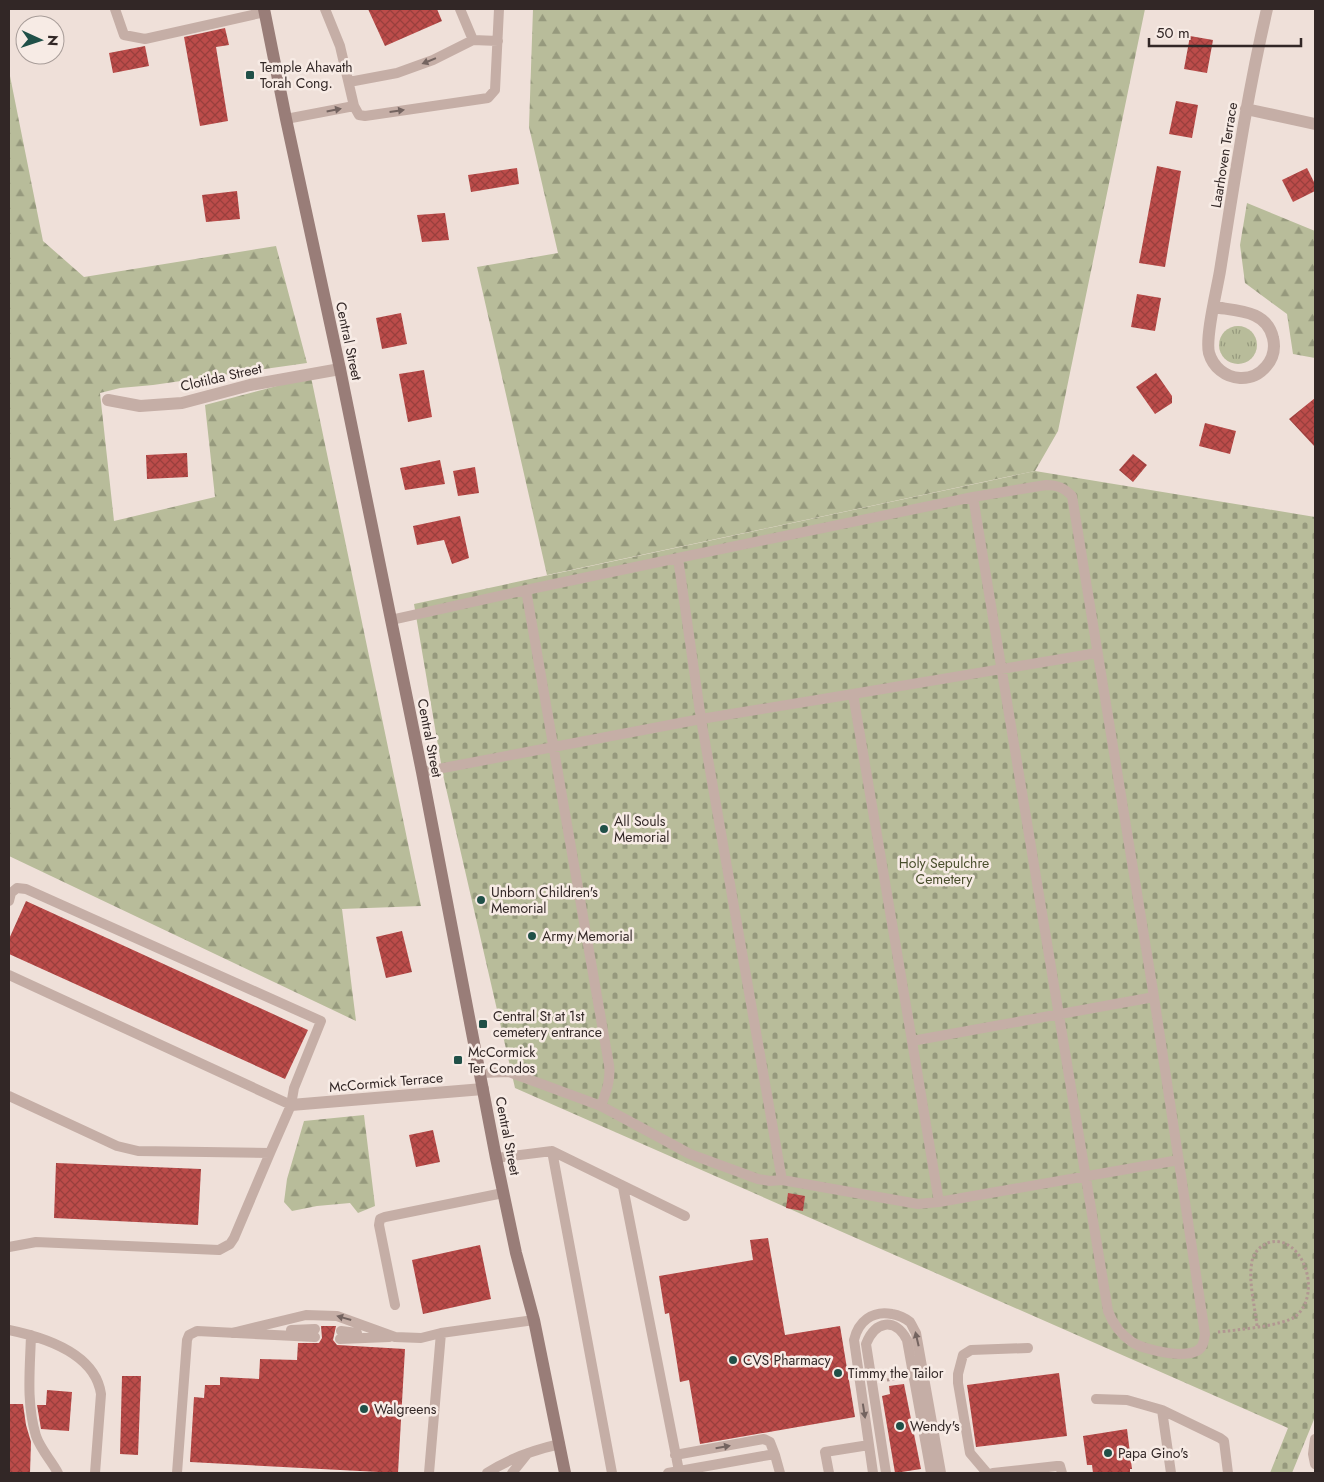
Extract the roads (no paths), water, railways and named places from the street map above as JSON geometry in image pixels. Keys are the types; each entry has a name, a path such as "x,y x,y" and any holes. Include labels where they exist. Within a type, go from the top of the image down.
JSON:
{"main road":[{"name":"Central Street","path":"265,10 422,772 503,1193 534,1320 565,1473"}],"street":[{"name":"Laarhoven Terrace","path":"1214,307 1250,313 1261,318 1269,327 1274,349 1267,366 1258,373 1247,378 1235,378 1224,373 1215,365 1208,348 1214,307 1246,109 1267,9"},
{"path":"1246,109 1315,124"},
{"name":"Clotilda Street","path":"108,400 140,406 182,403 250,385 340,369"},
{"name":"McCormick Terrace","path":"291,1105 483,1089"}],"lane":[{"path":"115,9 124,35 145,39 265,10"},
{"path":"325,9 340,46 354,106 360,115 365,116 488,98 495,90 499,9"},
{"path":"460,9 473,40"},
{"path":"349,82 397,74 433,60 473,40 498,42"},
{"path":"286,119 354,106"},
{"path":"391,620 973,497 1046,485 1056,485 1072,496 1096,652 1154,997 1205,1334 1203,1346 1197,1351 1186,1354 1167,1353 1149,1349 1133,1342 1121,1334 1113,1324 1108,1312 1084,1177 973,497"},
{"path":"678,558 701,719 782,1180"},
{"path":"526,590 610,1065 608,1086 601,1106"},
{"path":"422,772 701,719 1002,670 1096,652"},
{"path":"853,694 939,1202"},
{"path":"9,901 11,893 18,888 26,889 322,1021 294,1088 291,1105 234,1238 225,1248 219,1250 42,1242 9,1247"},
{"path":"9,975 291,1105"},
{"path":"912,1041 1154,997"},
{"path":"480,1072 509,1072 601,1106 690,1154 758,1179 782,1180 918,1204 939,1202 1179,1160"},
{"path":"9,1096 127,1149 138,1151 270,1153"},
{"path":"552,1151 612,1473"},
{"path":"496,1158 552,1151 685,1216"},
{"path":"623,1187 675,1455 673,1472 775,1455"},
{"path":"395,1305 379,1225 380,1220 385,1217 503,1193"},
{"path":"873,1473 854,1340 856,1330 863,1322 872,1315 881,1312 900,1316 910,1322 916,1333 941,1473"},
{"path":"232,1333 298,1317 329,1315 349,1319 396,1336"},
{"path":"340,1335 421,1338 441,1333 534,1320"},
{"path":"886,1473 866,1344 874,1329 880,1325 890,1325 898,1328 907,1340 931,1473"},
{"path":"9,1330 31,1334 77,1356 98,1382 102,1394 95,1473"},
{"path":"177,1473 188,1338 193,1332 315,1333"},
{"path":"430,1473 441,1333"},
{"path":"31,1334 29,1405 36,1437 46,1457 58,1473"},
{"path":"987,1473 970,1453 958,1383 958,1374 963,1355 971,1350 1028,1348"},
{"path":"1096,1399 1127,1400 1162,1410 1220,1438 1224,1441 1228,1473"},
{"path":"1162,1410 1171,1473"},
{"path":"1315,1438 1313,1447 1315,1464"},
{"path":"675,1455 764,1439 770,1442 780,1473"},
{"path":"487,1473 500,1464 530,1451 560,1444"},
{"path":"829,1473 826,1452 869,1445"},
{"path":"512,1473 530,1451"},
{"path":"994,1473 1057,1466 1060,1466 1062,1473"}],"place":[{"name":"Temple Ahavath Torah Cong.","path":"250,75"},
{"name":"All Souls Memorial","path":"604,829"},
{"name":"Unborn Children's Memorial","path":"481,900"},
{"name":"Army Memorial","path":"532,936"},
{"name":"Central St at 1st cemetery entrance","path":"483,1024"},
{"name":"McCormick Ter Condos","path":"458,1060"},
{"name":"CVS Pharmacy","path":"733,1360"},
{"name":"Timmy the Tailor","path":"838,1373"},
{"name":"Walgreens","path":"364,1409"},
{"name":"Wendy's","path":"900,1426"},
{"name":"Papa Gino's","path":"1108,1453"}],"park label":[{"name":"Holy Sepulchre Cemetery","path":"944,872"}]}
